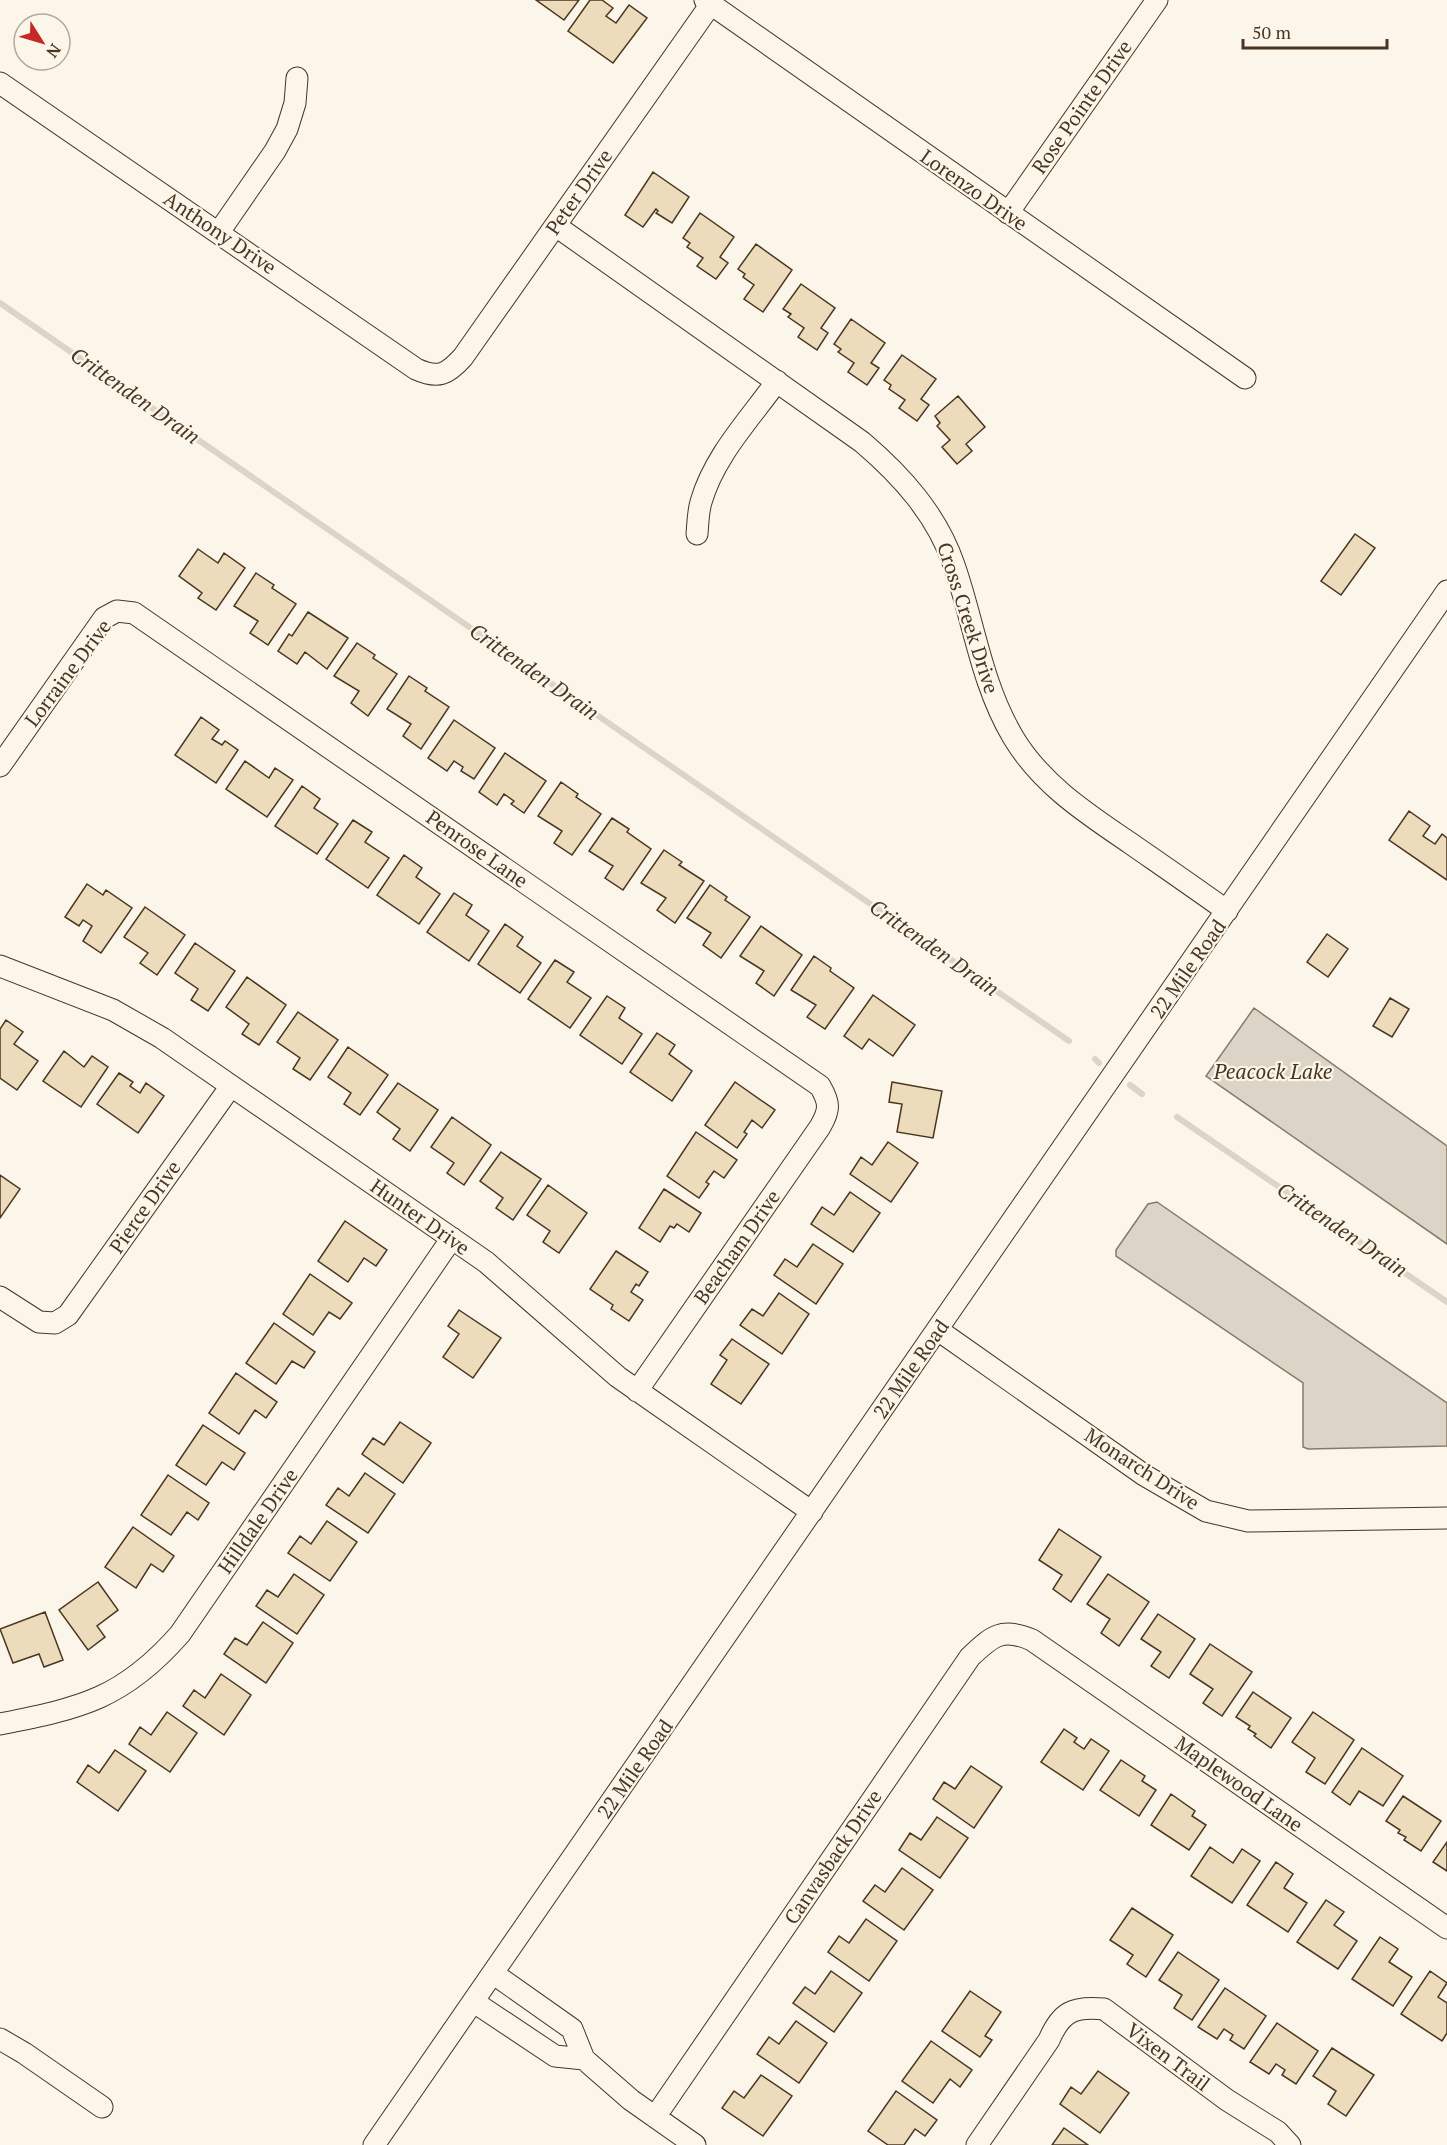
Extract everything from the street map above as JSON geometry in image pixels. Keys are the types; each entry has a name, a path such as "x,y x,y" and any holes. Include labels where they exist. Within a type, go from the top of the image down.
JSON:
{"street":[{"name":"Rose Pointe Drive","path":"1008,213 1157,0"},
{"name":"Lorenzo Drive","path":"708,2 1245,378"},
{"name":"Peter Drive","path":"442,375 463,357 556,226 708,2"},
{"path":"219,232 287,129 295,103 297,78"},
{"name":"Anthony Drive","path":"0,83 416,369 429,375 442,375"},
{"name":"Cross Creek Drive","path":"556,226 862,442 907,484 942,537 954,564 977,650 999,712 1014,739 1054,788 1227,911"},
{"path":"697,534 700,504 707,483 719,460 777,381"},
{"name":"22 Mile Road","path":"374,2145 1447,591"},
{"name":"Lorraine Drive","path":"0,766 95,629 104,618 117,611"},
{"name":"Penrose Lane","path":"117,611 134,613 145,620 812,1079 820,1086 828,1100"},
{"name":"Hunter Drive","path":"0,966 113,1010 136,1022 486,1262 589,1353 637,1391 812,1512"},
{"name":"Pierce Drive","path":"0,1297 39,1322 55,1323 68,1316 231,1086"},
{"name":"Beacham Drive","path":"637,1391 820,1127 826,1116 828,1100"},
{"name":"Hilldale Drive","path":"0,1724 60,1712 89,1703 115,1691 160,1656 180,1634 452,1238"},
{"name":"Monarch Drive","path":"938,1330 1144,1475 1206,1511 1248,1521 1447,1518"},
{"name":"Canvasback Drive","path":"655,2116 970,1657 987,1641 1001,1633 1017,1634 1032,1640"},
{"name":"Maplewood Lane","path":"1032,1640 1447,1928"},
{"path":"494,1974 572,2029 584,2059 631,2100 695,2145"},
{"path":"474,2002 555,2056 584,2059"},
{"name":"Vixen Trail","path":"977,2145 1049,2040 1056,2025 1069,2011 1088,2008 1104,2009 1227,2100 1278,2132 1290,2145"},
{"path":"0,2039 102,2107"}],"water":[{"name":"Peacock Lake","path":"1254,1008 1447,1146 1447,1244 1206,1076"},
{"path":"1157,1202 1447,1403 1447,1446 1308,1449 1303,1447 1303,1383 1116,1256 1116,1250 1148,1204"}],"building":[{"path":"536,0 579,0 564,20"},
{"path":"590,0 602,0 613,8 606,16 616,23 629,5 647,18 613,63 568,31"},
{"path":"653,172 689,197 672,223 656,213 658,211 656,209 643,227 625,215"},
{"path":"700,213 734,237 720,257 728,263 716,279 697,266 703,258 687,247 690,243 683,238"},
{"path":"756,244 792,270 763,312 744,299 754,285 743,277 745,274 738,269"},
{"path":"801,284 835,308 821,328 828,333 817,350 798,337 804,328 788,317 791,314 783,309"},
{"path":"851,319 885,343 871,363 879,368 867,385 848,372 854,363 838,352 841,349 834,344"},
{"path":"902,355 936,379 921,399 929,405 917,421 899,408 905,400 889,389 891,385 884,380"},
{"path":"958,396 985,427 966,444 972,451 957,464 942,447 950,440 937,426 940,423 935,416"},
{"path":"1355,534 1375,548 1341,595 1321,581"},
{"path":"198,549 218,563 224,553 245,568 216,610 198,598 202,593 179,576"},
{"path":"256,573 274,585 272,588 296,604 268,645 250,633 258,621 234,606"},
{"path":"308,612 348,638 327,669 305,652 297,664 278,651 289,634 292,636"},
{"path":"357,643 375,655 373,658 397,674 368,716 351,703 359,691 334,676"},
{"path":"409,676 427,688 425,691 449,707 421,749 403,736 411,724 387,709"},
{"path":"201,717 219,730 212,739 222,745 225,741 238,750 216,783 175,755"},
{"path":"454,720 495,748 474,779 461,771 463,767 454,761 447,771 428,758"},
{"path":"505,753 546,781 524,813 511,804 514,801 504,794 497,805 479,792"},
{"path":"245,761 269,778 275,768 293,780 267,817 226,789"},
{"path":"561,782 578,794 576,797 601,814 572,855 554,843 562,831 538,816"},
{"path":"302,786 320,799 314,808 338,824 317,854 275,826"},
{"path":"1409,811 1430,826 1423,836 1435,844 1442,834 1447,838 1447,880 1389,840"},
{"path":"612,818 629,829 627,832 651,849 623,890 605,878 613,866 589,851"},
{"path":"353,820 372,832 365,842 389,858 368,888 326,859"},
{"path":"664,850 682,862 679,865 704,881 675,923 657,910 666,898 641,883"},
{"path":"404,855 422,868 416,877 440,894 419,924 377,895"},
{"path":"87,884 103,895 106,890 132,908 101,953 83,941 92,926 83,920 79,926 65,917"},
{"path":"710,885 727,897 725,900 750,917 721,958 703,945 711,933 687,918"},
{"path":"454,893 472,905 466,915 489,931 469,961 427,932"},
{"path":"145,907 185,935 157,975 140,963 148,953 124,937"},
{"path":"505,924 523,937 517,946 541,963 520,993 478,964"},
{"path":"761,926 802,955 774,996 756,983 764,971 740,956"},
{"path":"1327,934 1348,949 1328,977 1307,962"},
{"path":"195,943 235,971 208,1011 191,1000 198,989 175,973"},
{"path":"814,956 854,988 825,1029 807,1017 816,1005 791,990"},
{"path":"555,960 574,972 567,982 591,998 570,1028 528,999"},
{"path":"247,977 286,1005 259,1045 242,1034 249,1024 226,1007"},
{"path":"873,995 915,1025 893,1056 869,1039 862,1049 844,1036"},
{"path":"607,996 625,1008 619,1018 642,1034 622,1064 580,1035"},
{"path":"1390,998 1409,1009 1392,1037 1373,1026"},
{"path":"298,1012 338,1040 310,1080 293,1069 300,1058 277,1042"},
{"path":"6,1020 23,1032 14,1044 38,1061 17,1090 0,1078 0,1029"},
{"path":"657,1033 675,1045 669,1054 692,1071 672,1101 630,1072"},
{"path":"348,1047 388,1075 360,1115 344,1104 351,1093 328,1077"},
{"path":"64,1051 84,1067 92,1056 108,1067 81,1107 43,1081"},
{"path":"119,1073 133,1082 130,1086 140,1093 146,1083 164,1096 138,1133 97,1104"},
{"path":"735,1082 775,1110 762,1128 752,1120 744,1132 747,1134 737,1148 705,1125"},
{"path":"892,1082 942,1091 933,1138 897,1132 902,1104 889,1102"},
{"path":"398,1083 438,1110 410,1151 393,1139 400,1129 377,1112"},
{"path":"452,1117 491,1145 464,1185 447,1173 454,1163 431,1147"},
{"path":"696,1132 737,1160 724,1178 714,1171 706,1182 709,1184 699,1198 667,1176"},
{"path":"888,1142 918,1163 891,1202 850,1174 861,1157 872,1165"},
{"path":"501,1152 541,1179 513,1220 496,1208 503,1198 480,1181"},
{"path":"0,1175 20,1189 0,1218"},
{"path":"548,1185 587,1213 559,1253 543,1242 550,1231 527,1215"},
{"path":"664,1189 701,1213 689,1232 677,1224 674,1228 670,1226 660,1242 639,1228"},
{"path":"850,1192 880,1213 853,1252 811,1224 822,1207 834,1215"},
{"path":"345,1221 387,1250 376,1266 364,1258 348,1282 318,1261"},
{"path":"813,1244 843,1264 816,1304 774,1275 785,1259 797,1267"},
{"path":"616,1251 648,1272 639,1286 636,1284 631,1292 643,1300 629,1321 611,1309 613,1305 590,1289"},
{"path":"310,1274 352,1303 340,1319 329,1312 313,1335 283,1314"},
{"path":"779,1293 809,1314 782,1354 740,1325 752,1309 763,1316"},
{"path":"459,1310 501,1338 473,1378 443,1357 459,1334 448,1326"},
{"path":"274,1323 315,1352 304,1368 292,1361 276,1384 246,1363"},
{"path":"732,1339 769,1364 741,1404 711,1384 727,1360 720,1355"},
{"path":"236,1373 277,1402 266,1418 255,1410 239,1434 209,1413"},
{"path":"400,1422 431,1443 403,1483 362,1454 373,1438 384,1445"},
{"path":"203,1425 245,1453 234,1470 222,1462 206,1485 176,1465"},
{"path":"365,1473 395,1494 368,1533 326,1505 338,1488 349,1496"},
{"path":"168,1475 209,1503 198,1520 187,1512 171,1535 141,1515"},
{"path":"327,1521 357,1542 330,1581 288,1553 300,1536 311,1544"},
{"path":"133,1527 174,1556 163,1572 151,1564 136,1588 105,1567"},
{"path":"1059,1529 1101,1557 1071,1602 1053,1589 1062,1575 1039,1560"},
{"path":"294,1574 324,1595 297,1634 256,1606 267,1590 278,1597"},
{"path":"1108,1574 1149,1602 1119,1646 1101,1633 1110,1619 1087,1604"},
{"path":"98,1582 118,1610 97,1626 105,1637 88,1650 59,1610"},
{"path":"45,1612 63,1660 44,1667 39,1654 13,1663 0,1629"},
{"path":"1158,1614 1195,1639 1169,1678 1151,1666 1161,1652 1141,1639"},
{"path":"263,1622 293,1643 266,1683 224,1654 235,1638 247,1645"},
{"path":"1210,1644 1252,1672 1222,1716 1203,1703 1213,1689 1190,1674"},
{"path":"221,1674 251,1695 224,1735 183,1706 194,1690 205,1698"},
{"path":"1253,1692 1291,1718 1271,1748 1254,1736 1256,1734 1248,1729 1250,1726 1236,1717"},
{"path":"167,1712 197,1733 170,1772 129,1744 140,1727 151,1735"},
{"path":"1313,1712 1354,1740 1325,1784 1306,1772 1315,1758 1292,1742"},
{"path":"1064,1729 1077,1738 1074,1742 1084,1749 1091,1739 1109,1751 1083,1790 1041,1762"},
{"path":"1362,1748 1403,1776 1383,1806 1359,1791 1350,1805 1332,1792"},
{"path":"115,1750 146,1771 118,1811 77,1782 88,1765 99,1773"},
{"path":"1121,1760 1145,1776 1142,1781 1156,1790 1139,1816 1100,1790"},
{"path":"971,1766 1002,1787 974,1828 933,1799 944,1782 955,1789"},
{"path":"1171,1794 1195,1811 1192,1816 1206,1825 1189,1850 1151,1825"},
{"path":"1403,1796 1441,1821 1421,1851 1404,1840 1406,1837 1398,1833 1400,1830 1386,1821"},
{"path":"937,1817 968,1838 940,1878 899,1850 910,1833 921,1840"},
{"path":"1447,1842 1447,1871 1433,1862"},
{"path":"1210,1847 1233,1863 1242,1849 1260,1861 1232,1903 1191,1876"},
{"path":"1276,1862 1293,1874 1284,1888 1307,1903 1288,1932 1247,1905"},
{"path":"902,1868 933,1890 904,1930 863,1901 875,1885 885,1892"},
{"path":"1326,1900 1344,1912 1334,1925 1357,1941 1338,1969 1297,1942"},
{"path":"1132,1908 1173,1935 1146,1977 1127,1964 1133,1955 1110,1940"},
{"path":"866,1919 897,1941 869,1981 828,1952 839,1936 849,1943"},
{"path":"1380,1937 1398,1949 1389,1962 1412,1977 1393,2006 1352,1979"},
{"path":"1178,1952 1219,1980 1192,2020 1174,2008 1182,1995 1159,1980"},
{"path":"831,1971 862,1993 834,2032 793,2003 805,1987 815,1994"},
{"path":"1430,1971 1447,1983 1438,1997 1447,2003 1447,2033 1442,2041 1401,2014"},
{"path":"1225,1988 1266,2016 1244,2049 1230,2040 1233,2035 1224,2029 1217,2039 1198,2027"},
{"path":"970,1991 1001,2012 985,2036 992,2040 980,2057 942,2031"},
{"path":"796,2021 827,2043 799,2083 757,2054 769,2037 779,2044"},
{"path":"1277,2023 1318,2051 1296,2084 1282,2075 1285,2070 1276,2064 1269,2074 1250,2062"},
{"path":"931,2041 972,2070 960,2087 950,2079 933,2103 902,2081"},
{"path":"1332,2048 1374,2075 1346,2116 1328,2104 1336,2091 1313,2076"},
{"path":"1098,2071 1129,2093 1100,2133 1060,2104 1071,2087 1081,2094"},
{"path":"761,2075 792,2096 763,2136 722,2108 734,2091 744,2098"},
{"path":"896,2091 937,2120 925,2136 915,2129 904,2145 888,2145 868,2131"},
{"path":"1064,2128 1088,2145 1052,2145"}],"waterway":[{"name":"Crittenden Drain","path":"0,303 1069,1041"},
{"name":"Crittenden Drain","path":"1095,1059 1099,1063"},
{"name":"Crittenden Drain","path":"1130,1085 1142,1094"},
{"name":"Crittenden Drain","path":"1177,1117 1447,1302"}]}
